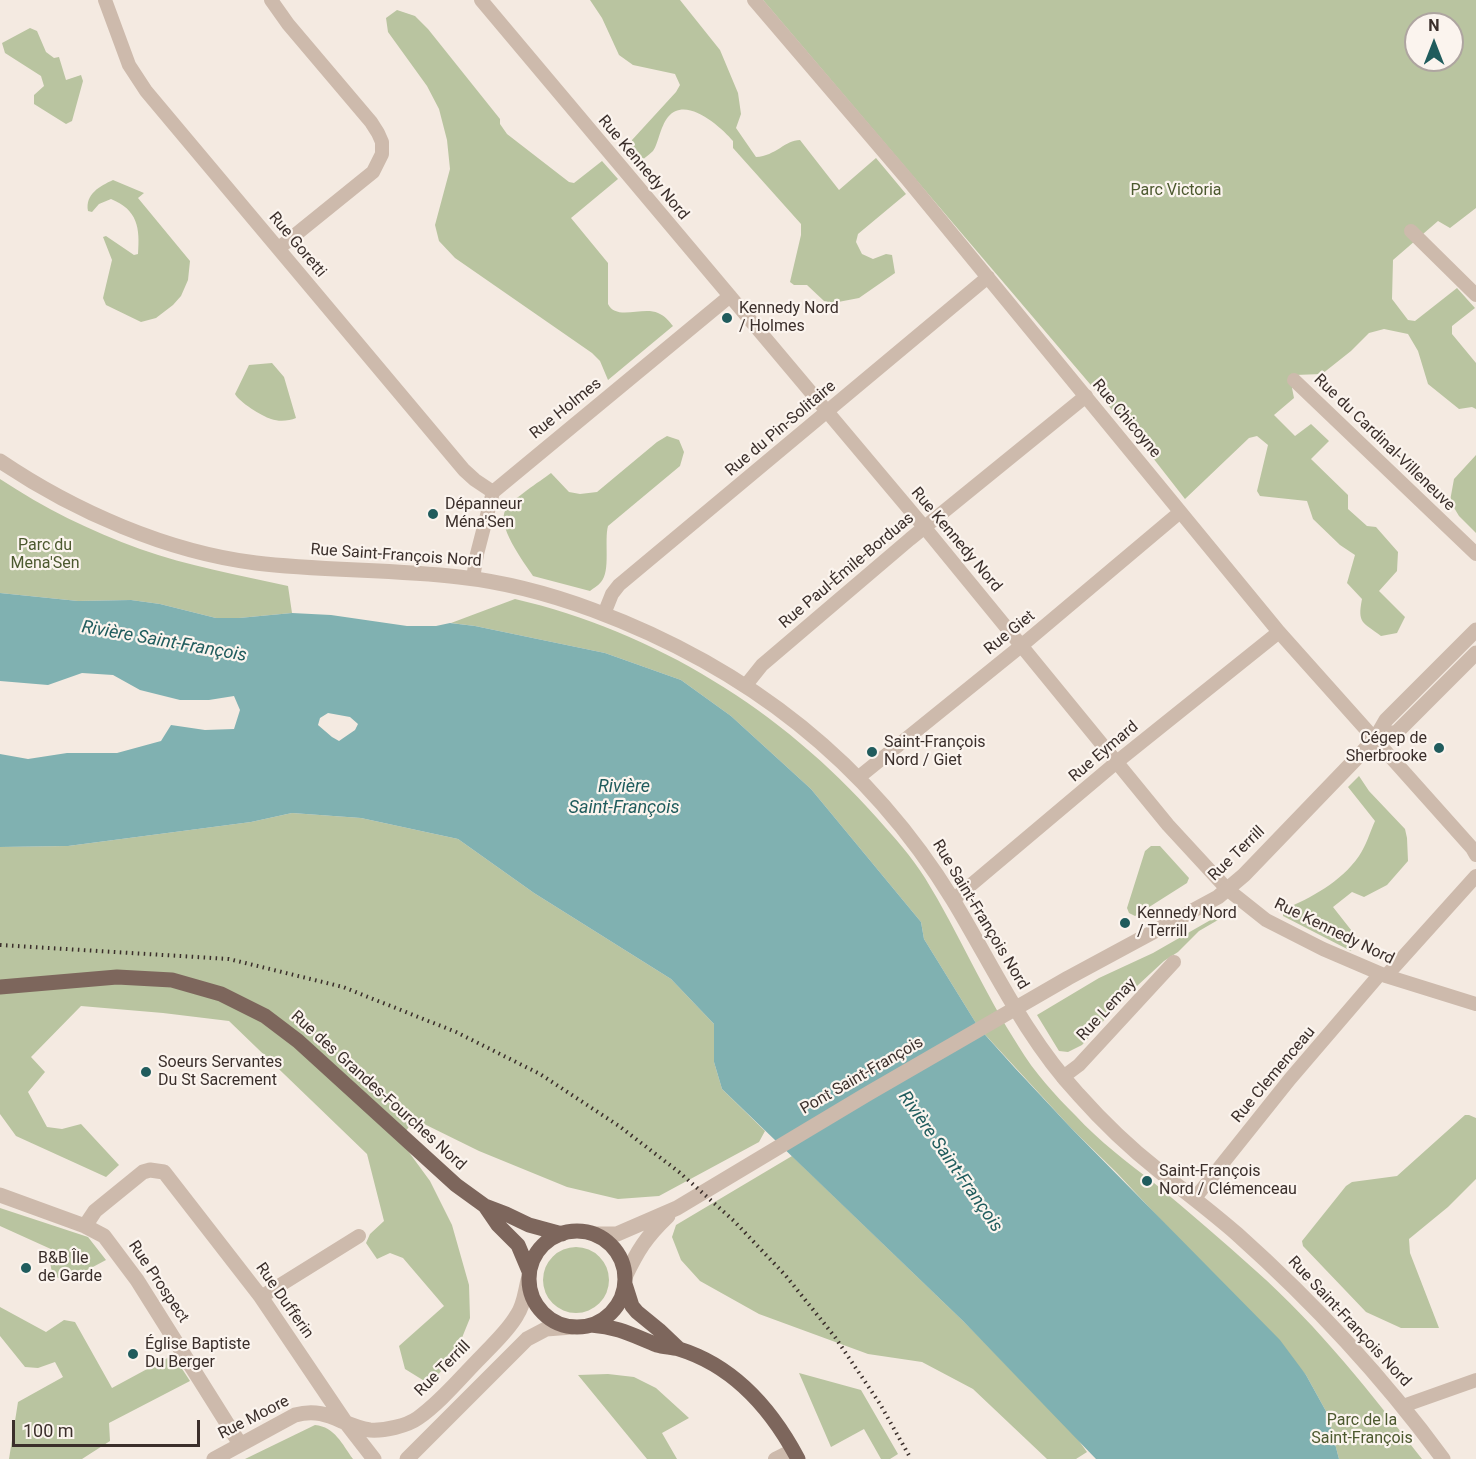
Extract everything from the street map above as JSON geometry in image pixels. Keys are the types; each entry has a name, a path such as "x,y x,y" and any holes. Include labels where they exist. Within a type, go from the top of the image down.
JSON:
{"main road":[{"name":"Rue des Grandes-Fourches Nord","path":"0,987 117,977 172,980 221,994 266,1016 298,1041 456,1185 484,1206 498,1225 518,1245 529,1276"},
{"name":"Rue des Grandes-Fourches Nord","path":"484,1206 529,1225 562,1234"},
{"path":"679,1349 632,1306 619,1256 612,1247 594,1234 583,1232 562,1234 544,1244 532,1261 529,1276 534,1303 541,1312 560,1325 572,1328 591,1325 617,1328 658,1345 679,1349 703,1359 752,1394 777,1423 796,1455"},
{"path":"591,1325 604,1319 615,1309 622,1297 625,1280"}],"street":[{"name":"Rue Goretti","path":"105,0 119,42 135,76 464,470 493,492"},
{"path":"271,0 288,24 371,122 382,142 382,154 373,172 279,248"},
{"name":"Rue Kennedy Nord","path":"481,0 925,528 1118,761 1168,825 1227,889 1266,920 1323,949 1383,975 1476,1004"},
{"name":"Rue Chicoyne","path":"754,0 907,178 1179,513 1279,632 1476,855"},
{"path":"1411,231 1476,295"},
{"name":"Rue du Pin-Solitaire","path":"604,614 612,594 619,585 988,277"},
{"name":"Rue Holmes","path":"493,492 730,296"},
{"name":"Rue du Cardinal-Villeneuve","path":"1294,380 1476,554"},
{"name":"Rue Paul-Émile-Borduas","path":"746,685 762,665 1086,396"},
{"name":"Rue Saint-François Nord","path":"0,461 33,482 82,508 140,532 210,554 273,565 473,578 543,593 604,614 679,647 746,685 802,726 859,777 909,835 953,900 1020,1016 1063,1077 1111,1129 1195,1198 1273,1267 1314,1307 1403,1406 1443,1459"},
{"path":"473,578 493,492"},
{"name":"Rue Giet","path":"859,777 1022,646 1179,513"},
{"name":"Rue Terrill","path":"1068,978 1207,904 1245,875 1375,739 1386,720 1476,630"},
{"name":"Rue Eymard","path":"953,900 1118,761 1279,632"},
{"name":"Rue Terrill","path":"1375,739 1397,732 1476,653"},
{"name":"Rue Clemenceau","path":"1195,1198 1290,1079 1476,876"},
{"name":"Rue Lemay","path":"1063,1077 1079,1065 1174,962"},
{"name":"Pont Saint-François","path":"677,1208 879,1087 1068,978"},
{"name":"Rue Dufferin","path":"85,1226 95,1211 143,1172 157,1170 164,1173 261,1297 346,1423 374,1459"},
{"name":"Rue Prospect","path":"0,1195 85,1226 104,1236 119,1254 240,1444"},
{"path":"594,1234 617,1234 677,1208"},
{"path":"625,1280 635,1254 644,1241 677,1208"},
{"path":"261,1297 359,1236"},
{"name":"Rue Terrill","path":"346,1423 370,1430 383,1429 418,1418 441,1398 512,1323 522,1307 529,1276"},
{"path":"407,1459 527,1339 546,1329 572,1328"},
{"path":"1403,1406 1476,1380"},
{"name":"Rue Moore","path":"214,1459 295,1414 306,1412 330,1414 346,1423"},
{"path":"775,1459 796,1455"}],"green space":[{"path":"590,0 680,0 720,50 738,93 741,114 736,128 756,157 769,154 800,140 839,190 876,158 906,194 858,234 856,242 862,254 873,259 886,254 892,255 895,273 859,298 833,303 824,301 807,285 794,285 790,282 801,235 801,224 733,148 733,141 728,135 712,121 693,111 675,111 665,121 653,151 635,165 629,161 632,140 680,85 675,74 633,65 619,55 602,18"},
{"name":"Parc Victoria","path":"763,0 1476,0 1476,208 1450,228 1438,221 1393,260 1392,299 1408,320 1415,321 1457,288 1475,308 1452,326 1452,334 1476,363 1476,409 1472,407 1459,409 1428,384 1418,351 1408,334 1384,329 1369,333 1322,374 1295,375 1292,388 1294,398 1274,415 1295,436 1311,424 1329,441 1311,459 1348,495 1348,509 1367,526 1376,527 1398,552 1397,571 1379,591 1405,617 1397,633 1381,636 1363,622 1360,613 1362,599 1347,583 1355,555 1340,545 1313,519 1307,501 1260,496 1257,491 1268,445 1257,436 1249,438 1185,499 1153,458"},
{"path":"397,10 415,16 428,29 500,119 500,124 507,134 569,182 574,183 602,161 618,179 571,218 608,263 608,304 612,309 617,312 652,311 665,317 673,326 608,380 600,361 592,353 455,258 439,241 435,225 450,169 447,140 439,109 427,86 388,32 386,18"},
{"path":"30,28 37,31 46,52 54,58 59,57 66,80 81,75 83,81 72,121 66,124 34,104 34,95 44,86 41,76 5,53 2,43"},
{"path":"113,180 144,193 138,198 190,261 188,280 181,296 156,318 141,322 106,305 103,298 112,260 103,237 106,236 134,255 138,254 137,228 132,214 127,209 111,199 99,204 92,212 88,211 91,195"},
{"path":"272,363 284,377 296,418 284,421 271,419 251,408 235,394 249,365"},
{"path":"667,436 679,440 684,452 680,466 608,526 606,571 600,583 590,591 533,576 507,534 504,524 506,509 551,473 569,492 580,494 597,492"},
{"path":"1476,455 1476,533 1459,516 1450,501 1454,479"},
{"name":"Parc du Mena'Sen","path":"0,479 68,518 140,549 195,565 288,586 292,613 216,618 160,604 131,600 78,601 0,593"},
{"name":"Parc de la Saint-François","path":"515,599 567,613 617,632 666,654 713,680 758,710 840,779 890,832 920,870 1006,1026 1045,1083 1104,1143 1193,1216 1279,1292 1344,1361 1422,1459 1339,1459 1327,1413 1306,1375 979,1028 924,939 921,922 811,789 731,716 681,680 605,653 451,623"},
{"path":"1359,776 1369,791 1405,829 1408,861 1387,885 1364,897 1352,892 1333,907 1355,935 1351,951 1283,916 1283,910 1334,882 1351,866 1361,852 1375,821 1348,787"},
{"path":"292,813 361,818 458,839 534,893 671,979 714,1024 714,1062 722,1089 765,1131 759,1142 659,1196 618,1199 567,1187 479,1151 414,1119 400,1140 430,1181 452,1225 469,1285 470,1318 455,1355 436,1377 426,1382 405,1369 399,1346 444,1306 403,1258 390,1253 377,1259 366,1243 370,1234 384,1221 367,1154 229,1021 81,1006 31,1057 45,1072 28,1092 47,1127 62,1129 81,1124 119,1165 106,1177 16,1136 0,1114 0,847 68,846 251,822"},
{"path":"1151,846 1160,846 1189,878 1187,883 1135,916 1129,913 1127,908 1145,851"},
{"path":"1228,910 1230,913 1199,931 1178,952 1164,961 1123,999 1082,1045 1068,1052 1059,1051 1037,1015 1099,978 1153,953"},
{"path":"1465,1115 1476,1118 1476,1179 1448,1207 1409,1239 1410,1253 1439,1328 1401,1328 1366,1312 1303,1246 1302,1241 1346,1186 1352,1182 1397,1176"},
{"path":"792,1156 963,1321 1074,1434 1087,1452 1076,1459 1047,1459 973,1389 922,1362 868,1354 759,1314 700,1281 681,1260 672,1237 676,1225"},
{"path":"0,1208 88,1237 106,1260 74,1277 60,1279 52,1274 50,1261 53,1250 0,1226"},
{"path":"570,1247 582,1247 594,1252 604,1262 609,1280 607,1293 594,1308 582,1313 570,1313 558,1308 548,1298 543,1286 543,1274 548,1262 558,1252"},
{"path":"0,1307 46,1332 64,1320 75,1322 112,1388 173,1355 190,1381 109,1423 110,1441 82,1459 9,1459 18,1402 63,1377 55,1362 38,1368 25,1367 0,1336"},
{"path":"799,1373 861,1390 898,1454 890,1459 881,1459 864,1429 831,1447"},
{"path":"608,1374 634,1377 656,1388 689,1418 662,1433 677,1459 647,1459 578,1375"},
{"path":"315,1425 322,1426 333,1433 353,1459 245,1459"}],"water":[{"name":"Rivière Saint-François","path":"0,593 78,601 131,600 160,604 216,618 292,613 331,615 407,626 436,626 450,623 475,626 605,653 681,680 731,716 811,789 921,922 924,939 979,1028 1072,1129 1280,1340 1306,1375 1327,1413 1339,1459 1096,1459 963,1321 722,1089 714,1062 714,1024 671,979 534,893 458,839 361,818 292,813 251,822 68,846 0,847 0,754 28,759 67,753 117,753 161,741 171,725 205,730 234,729 240,710 234,696 209,700 180,700 140,690 113,675 82,673 48,685 0,681","holes":["328,713 350,717 358,724 355,730 339,741 318,725 320,718"]}],"railway":[{"path":"0,945 229,959 343,987 456,1032 540,1074 619,1126 679,1172 734,1221 786,1276 835,1337 880,1404 911,1459"}],"place":[{"name":"Kennedy Nord / Holmes","path":"727,318"},
{"name":"Dépanneur Ména'Sen","path":"433,514"},
{"name":"Cégep de Sherbrooke","path":"1439,748"},
{"name":"Saint-François Nord / Giet","path":"872,752"},
{"name":"Kennedy Nord / Terrill","path":"1125,923"},
{"name":"Soeurs Servantes Du St Sacrement","path":"146,1072"},
{"name":"Saint-François Nord / Clémenceau","path":"1147,1181"},
{"name":"B&B Île de Garde","path":"26,1268"},
{"name":"Église Baptiste Du Berger","path":"133,1354"}]}
